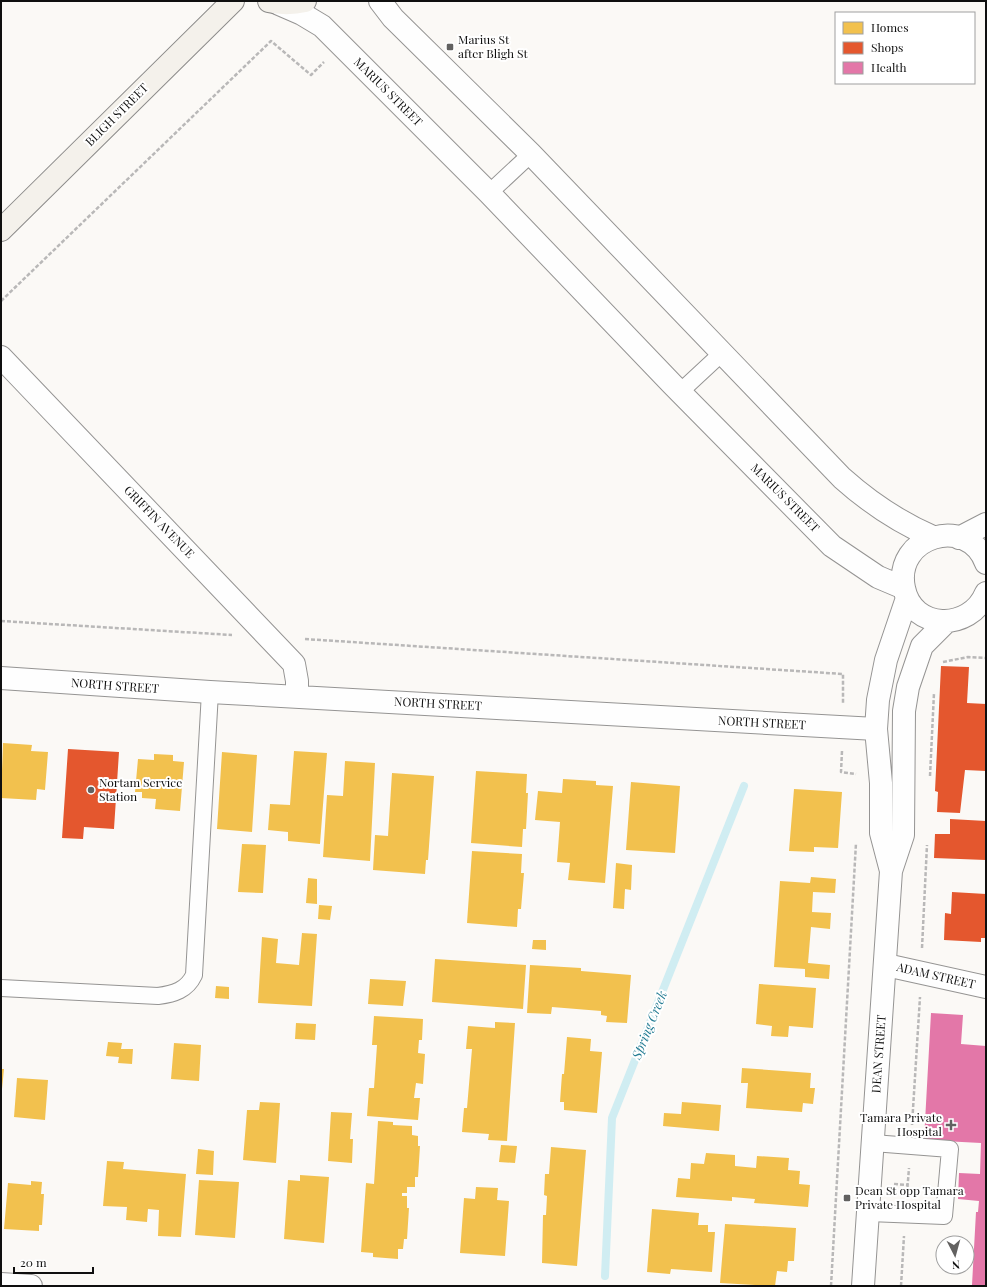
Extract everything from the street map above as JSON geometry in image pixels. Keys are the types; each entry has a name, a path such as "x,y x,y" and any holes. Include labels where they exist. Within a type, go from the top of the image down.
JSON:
{"street":[{"name":"BLIGH STREET","path":"1,230 233,1"},
{"path":"274,2 295,4 304,1"},
{"path":"380,1 394,18 531,154 842,478 862,496 884,512 911,527 933,537 947,535 960,538 970,543 979,551 986,563"},
{"name":"MARIUS STREET","path":"274,2 302,14 322,26 488,193 680,392 832,546 878,577 906,593"},
{"name":"GRIFFIN AVENUE","path":"1,357 294,664 297,681 297,696"},
{"path":"960,538 986,524"},
{"name":"DEAN STREET","path":"891,871 881,833 881,783 876,729 878,700 886,660 906,593 903,575 906,563 912,552 922,542 933,537"},
{"path":"906,593 914,608 924,616 935,620 966,618"},
{"name":"DEAN STREET","path":"863,1286 886,965 891,871 903,835 904,710 908,687 922,646 976,610 986,593"},
{"name":"NORTH STREET","path":"1,678 210,692 876,729"},
{"name":"ADAM STREET","path":"886,965 986,987"},
{"path":"1,1284 31,1286"}],"lane":[{"path":"488,193 531,154"},
{"path":"680,392 722,353"},
{"path":"1,988 158,996 172,995 191,983 194,975 210,692"},
{"path":"868,1213 944,1216 950,1149 873,1143"}],"path":[{"path":"1,301 271,41 312,75 341,45"},
{"path":"1,621 843,674 844,728 841,772 860,774"},
{"path":"942,663 968,657 986,658"},
{"path":"930,778 934,687"},
{"path":"831,1286 856,839"},
{"path":"922,952 927,840"},
{"path":"837,1180 843,1181"},
{"path":"897,1184 908,1185"}],"building: Homes":[{"path":"3,743 32,745 31,751 48,752 45,790 37,789 36,800 1,798"},
{"path":"294,751 327,753 320,844 288,841 288,832 268,830 270,804 290,805"},
{"path":"222,752 257,755 252,832 217,829"},
{"path":"154,754 173,755 173,761 184,762 180,811 155,809 156,799 142,798 142,792 135,792 138,759 154,760"},
{"path":"345,761 375,763 370,861 323,857 327,795 343,796"},
{"path":"476,771 527,774 526,793 528,793 526,829 523,829 522,847 471,843"},
{"path":"392,773 434,776 428,860 426,860 425,874 373,870 375,835 388,836"},
{"path":"563,779 596,781 596,785 613,786 605,883 568,880 570,863 557,862 560,822 535,820 538,791 562,793"},
{"path":"631,782 680,786 675,853 626,850"},
{"path":"794,789 842,792 838,848 814,847 814,852 789,851"},
{"path":"242,844 266,845 263,893 238,892"},
{"path":"472,851 522,854 521,873 524,873 521,909 518,909 517,927 467,923"},
{"path":"616,863 632,865 631,890 625,889 624,909 613,908"},
{"path":"811,877 836,879 835,893 813,892 812,912 831,913 830,929 811,927 808,963 830,965 829,979 805,977 805,969 774,967 780,881 810,883"},
{"path":"308,878 317,879 317,904 306,903"},
{"path":"319,905 332,906 330,920 318,919"},
{"path":"302,933 317,934 312,1006 258,1003 262,937 278,939 276,963 299,965"},
{"path":"533,940 546,940 546,950 532,949"},
{"path":"435,959 526,965 523,1009 432,1002"},
{"path":"530,965 581,968 581,971 631,975 627,1023 606,1022 607,1016 601,1015 601,1011 552,1007 551,1014 527,1013"},
{"path":"370,979 406,981 403,1006 368,1004"},
{"path":"759,984 816,988 813,1028 789,1026 788,1037 771,1036 772,1026 756,1024"},
{"path":"216,986 229,987 229,999 215,998"},
{"path":"374,1016 423,1019 422,1040 419,1040 418,1053 425,1054 423,1084 416,1083 414,1098 420,1098 418,1120 367,1116 369,1088 374,1088 377,1045 372,1045"},
{"path":"495,1022 515,1023 507,1141 488,1140 489,1134 462,1132 464,1108 467,1108 472,1049 466,1049 468,1026 495,1028"},
{"path":"296,1023 316,1024 315,1040 295,1039"},
{"path":"567,1037 591,1039 590,1051 602,1052 597,1113 564,1110 564,1102 560,1102"},
{"path":"108,1042 122,1043 121,1049 133,1049 132,1064 118,1063 119,1057 106,1056"},
{"path":"174,1043 201,1045 199,1081 171,1079"},
{"path":"742,1068 811,1073 810,1088 815,1088 813,1104 803,1103 802,1112 746,1108 748,1083 741,1083"},
{"path":"1,1069 4,1069 2,1089 1,1089"},
{"path":"17,1078 48,1080 45,1120 14,1117"},
{"path":"260,1102 280,1103 276,1163 243,1160 247,1110 259,1110"},
{"path":"682,1102 721,1105 719,1131 663,1126 664,1113 681,1114"},
{"path":"331,1112 352,1113 350,1139 353,1139 352,1163 328,1161"},
{"path":"378,1121 393,1122 393,1125 412,1126 412,1135 418,1136 418,1146 420,1146 418,1177 415,1177 415,1187 407,1187 407,1193 402,1193 402,1196 407,1196 407,1208 409,1208 407,1239 404,1239 403,1249 398,1249 398,1259 373,1257 373,1253 361,1252 366,1183 374,1184"},
{"path":"501,1145 517,1146 515,1163 499,1162"},
{"path":"551,1147 586,1150 577,1266 542,1263 543,1215 546,1215 547,1196 544,1195 545,1174 549,1174"},
{"path":"198,1149 214,1151 213,1175 196,1174"},
{"path":"706,1153 735,1155 735,1166 756,1168 757,1156 789,1158 788,1170 800,1171 799,1184 810,1185 808,1207 754,1203 755,1199 732,1197 732,1201 676,1197 678,1178 690,1179 691,1163 704,1164"},
{"path":"107,1161 124,1162 123,1169 186,1174 181,1237 158,1236 159,1210 148,1209 147,1222 126,1220 127,1207 103,1206"},
{"path":"300,1175 329,1177 324,1243 284,1239 288,1180 300,1181"},
{"path":"199,1180 239,1182 235,1238 195,1235"},
{"path":"31,1181 42,1182 41,1194 44,1194 42,1225 39,1225 39,1231 4,1229 8,1183 31,1185"},
{"path":"476,1187 498,1188 497,1200 509,1201 505,1256 460,1253 464,1198 475,1199"},
{"path":"652,1209 699,1213 698,1225 708,1225 708,1232 715,1232 712,1272 671,1269 670,1274 647,1272"},
{"path":"725,1224 796,1228 794,1261 788,1261 787,1272 777,1271 775,1286 720,1283"}],"building: Shops":[{"path":"941,666 969,667 967,703 986,704 986,771 965,770 960,813 937,812 938,792 935,791"},
{"name":"Nortam Service Station","path":"68,749 119,752 114,829 84,827 83,839 62,838"},
{"path":"950,819 986,821 986,860 934,858 935,834 950,834"},
{"path":"952,892 986,894 986,938 981,938 981,942 944,940 945,913 951,914"}],"building: Health":[{"path":"931,1013 963,1015 961,1044 986,1046 986,1286 972,1285 973,1275 975,1275 975,1235 976,1212 978,1212 979,1201 958,1199 959,1173 980,1174 981,1143 924,1140"}],"waterway":[{"name":"Spring Creek","path":"605,1276 612,1118 744,786"}],"place":[{"name":"Marius St after Bligh St","path":"450,47"},
{"name":"Nortam Service Station","path":"91,790"},
{"name":"Tamara Private Hospital","path":"951,1125"},
{"name":"Dean St opp Tamara Private Hospital","path":"847,1198"}]}
